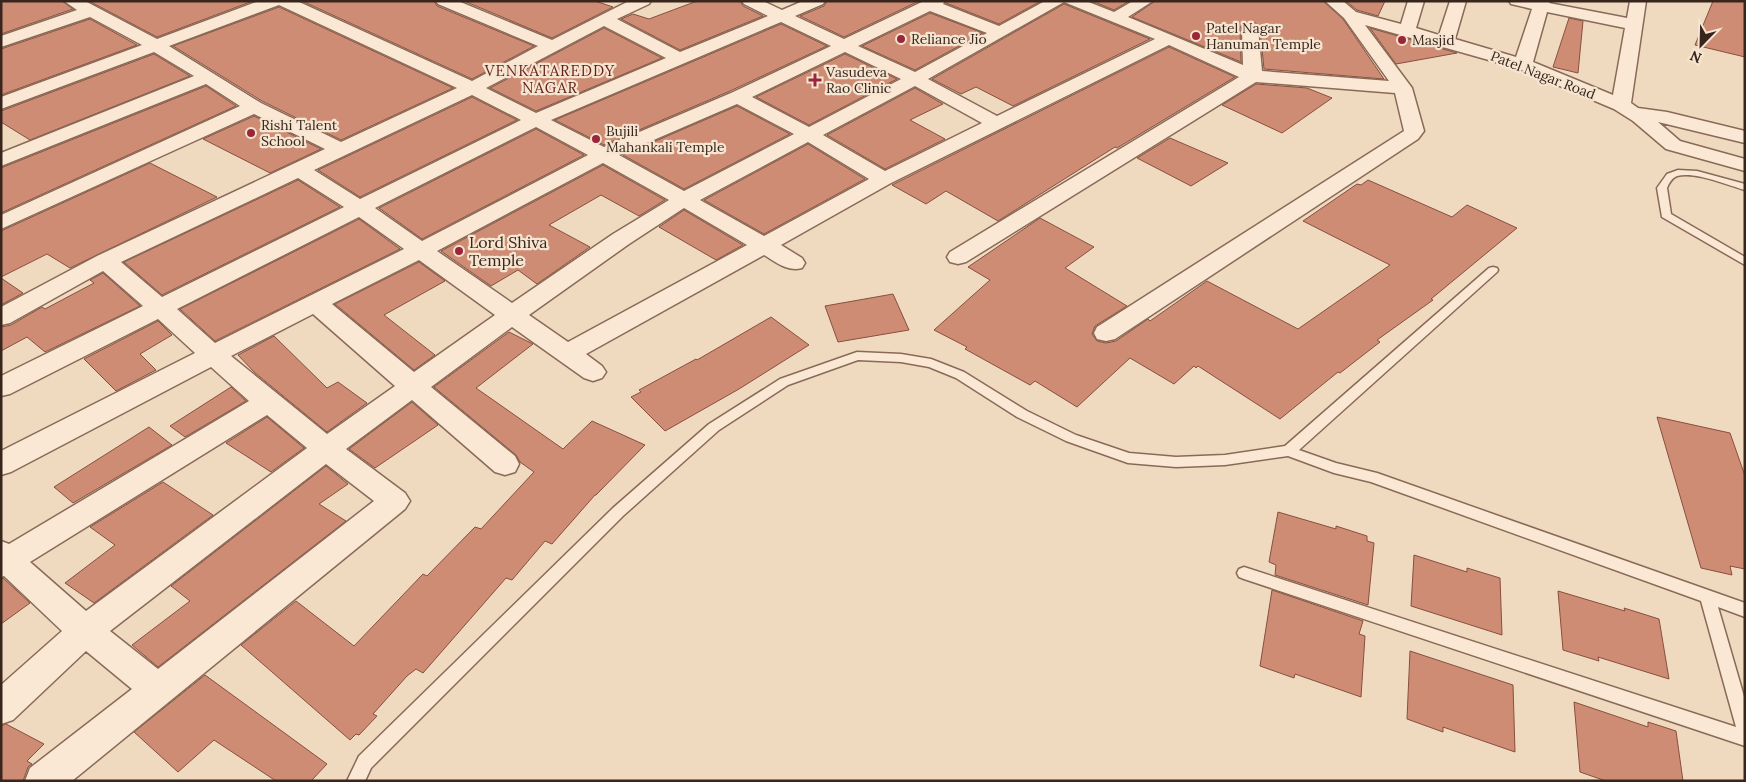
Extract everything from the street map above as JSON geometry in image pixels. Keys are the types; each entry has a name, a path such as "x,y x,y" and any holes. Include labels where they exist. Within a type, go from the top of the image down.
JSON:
{"street":[{"path":"72,1 155,46 254,107 342,150"},
{"path":"1,103 275,1"},
{"path":"283,1 472,88 535,120 603,155 794,263"},
{"path":"444,1 552,46"},
{"path":"750,1 915,78 997,124"},
{"path":"1,386 162,308 359,207 535,120 783,17 817,1"},
{"path":"1,708 85,631 412,386 621,239 682,200 1057,1"},
{"path":"1071,1 1169,39 1252,76 1403,88"},
{"path":"1115,18 1145,1"},
{"name":"Patel Nagar Road","path":"1333,1 1350,15 1523,64 1627,109 1673,145 1745,165"},
{"path":"1407,31 1416,1"},
{"path":"1446,42 1458,1"},
{"path":"1517,1 1541,4 1635,25"},
{"path":"1638,1 1627,109 1745,137"},
{"path":"1,464 603,155 738,97 934,3 1000,32"},
{"path":"1523,64 1541,4"},
{"path":"1,317 104,261 472,88 552,46 605,10 635,5"},
{"path":"605,10 680,59"},
{"path":"1,42 91,11"},
{"path":"1106,333 1411,135 1414,131 1403,88 1350,15"},
{"path":"1250,29 1252,76"},
{"path":"567,354 884,179 1169,39"},
{"path":"958,257 1252,76"},
{"path":"1,160 208,77"},
{"path":"738,97 808,134 884,179"},
{"path":"1,223 254,107"},
{"path":"300,170 359,207 594,372"},
{"path":"43,781 395,501 268,402 212,355 162,308 104,261"},
{"path":"315,303 505,464"},
{"path":"158,689 85,631 3,559 268,402"}],"lane":[{"path":"1745,187 1681,172 1672,175 1662,188 1666,215 1745,262"},
{"path":"1289,451 1493,270"},
{"path":"356,781 365,762 618,512 714,426 784,382 858,356 901,358 931,363 960,375 1022,414 1070,438 1128,458 1176,462 1226,460 1289,451 1334,468 1372,477 1708,599 1745,610"},
{"path":"1244,572 1745,738"},
{"path":"1708,599 1745,730"}],"building":[{"path":"1,1 62,1 73,9 1,34"},
{"path":"89,1 253,1 157,37"},
{"path":"302,1 434,1 437,6 534,46 472,79"},
{"path":"464,1 595,1 613,7 552,38"},
{"path":"697,1 740,1 743,6 763,16 680,50 621,19 633,14 649,19"},
{"path":"827,1 919,1 844,37 800,16 824,6"},
{"path":"947,1 1041,1 999,24 946,3"},
{"path":"1092,1 1129,1 1114,10"},
{"path":"1155,1 1323,1 1343,19 1384,79 1264,69 1260,29 1256,23 1244,23 1240,28 1241,62 1132,17"},
{"path":"1346,1 1385,1 1378,16 1357,10"},
{"path":"1713,1 1745,1 1745,57 1695,45"},
{"path":"1064,4 1150,39 1013,106 976,87 961,94 932,79"},
{"path":"279,7 453,88 341,140 262,101 173,46"},
{"path":"930,13 983,33 915,70 862,46"},
{"path":"1569,18 1583,21 1578,73 1553,67"},
{"path":"90,19 137,45 1,95 1,49"},
{"path":"781,24 827,46 730,91 604,145 555,120"},
{"path":"604,28 662,58 536,111 490,88"},
{"name":"Masjid","path":"1370,28 1457,53 1396,64"},
{"path":"1169,47 1235,77 1117,148 1115,147 998,221 946,191 926,204 892,185"},
{"path":"154,54 190,76 30,140 1,122 1,111"},
{"path":"845,54 897,79 809,125 756,97"},
{"path":"1256,84 1307,88 1332,98 1282,133 1222,105"},
{"path":"206,86 236,106 1,213 1,168"},
{"path":"915,88 943,104 910,120 945,139 885,169 827,135"},
{"path":"472,97 517,120 360,197 318,170"},
{"path":"737,106 790,134 684,189 623,155"},
{"path":"254,116 321,149 270,173 203,139"},
{"path":"536,129 584,155 422,239 379,208"},
{"path":"1170,138 1228,163 1191,186 1137,158"},
{"path":"808,144 865,179 764,234 704,200"},
{"path":"150,163 217,197 70,268 47,254 1,277 1,231"},
{"path":"603,165 665,200 639,216 601,195 549,225 590,247 537,284 518,270 491,286 441,251"},
{"path":"298,180 340,207 162,295 124,262"},
{"path":"1368,180 1452,217 1467,205 1517,228 1431,299 1433,300 1377,340 1380,342 1340,373 1338,372 1280,419 1198,366 1196,368 1194,366 1174,384 1130,358 1077,407 1035,381 1030,385 965,349 967,347 934,330 990,280 968,267 1040,218 1094,247 1065,268 1127,306 1095,326 1092,334 1097,341 1106,343 1116,341 1148,319 1150,321 1207,281 1298,329 1390,265 1303,221 1357,184 1361,185"},
{"path":"684,210 743,245 716,260 659,227"},
{"path":"359,219 400,249 215,341 180,309"},
{"path":"419,262 445,281 384,315 435,355 414,370 335,304"},
{"path":"103,273 140,306 45,352 27,337 1,351 1,327 11,325 42,307 45,309 94,283 90,280"},
{"path":"1,278 23,293 1,305"},
{"path":"893,294 909,330 838,342 825,306"},
{"path":"771,317 809,345 739,389 665,431 631,397 641,392 639,390 697,360"},
{"path":"158,321 172,335 140,354 156,370 116,391 84,359"},
{"path":"509,332 533,344 476,388 563,449 592,421 645,445 595,495 552,544 545,541 512,580 506,578 423,673 416,669 407,676 373,714 377,716 359,735 356,734 350,740 241,645 296,601 354,646 423,574 427,576 475,527 481,529 534,472 434,387"},
{"path":"274,336 327,388 338,382 367,403 327,432 254,372 238,355"},
{"path":"231,387 246,401 185,437 170,426"},
{"path":"412,402 438,425 375,468 349,449"},
{"path":"267,417 304,448 271,472 226,443"},
{"path":"1657,417 1730,433 1745,476 1745,569 1730,566 1732,575 1701,568"},
{"path":"149,427 172,445 73,503 54,487"},
{"path":"326,466 348,484 319,504 346,521 158,667 132,645 190,601 171,586"},
{"path":"163,482 213,515 94,603 65,583 115,545 90,527"},
{"path":"1278,512 1336,529 1336,526 1367,536 1367,541 1374,543 1368,605 1275,575 1276,565 1269,562"},
{"path":"1414,555 1467,572 1467,568 1500,578 1502,635 1411,606"},
{"path":"3,578 30,603 1,624 1,579"},
{"path":"1272,590 1363,621 1359,634 1365,636 1361,697 1295,674 1294,678 1260,666"},
{"path":"1558,591 1659,619 1669,679 1598,657 1599,661 1563,650"},
{"path":"1410,651 1513,685 1515,752 1443,727 1443,732 1407,719"},
{"path":"205,675 327,764 311,781 276,781 214,740 178,772 134,732"},
{"path":"1574,702 1648,727 1648,722 1676,731 1683,781 1606,781 1580,772"},
{"path":"6,724 44,744 27,761 32,764 28,767 23,781 1,781 1,726"}],"place":[{"name":"Patel Nagar Hanuman Temple","path":"1196,36"},
{"name":"Reliance Jio","path":"901,39"},
{"name":"Masjid","path":"1402,40"},
{"name":"Vasudeva Rao Clinic","path":"815,80"},
{"name":"Rishi Talent School","path":"251,133"},
{"name":"Bujili Mahankali Temple","path":"596,139"},
{"name":"Lord Shiva Temple","path":"459,251"}],"district":[{"name":"VENKATAREDDY NAGAR","path":"550,80"}]}
